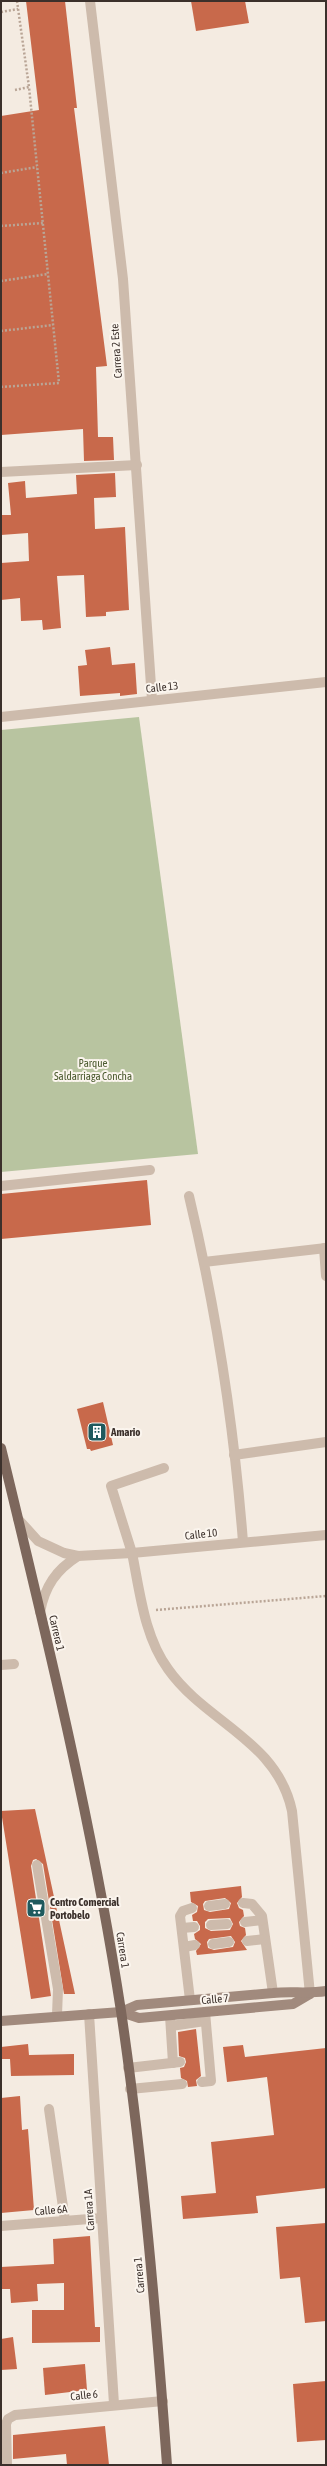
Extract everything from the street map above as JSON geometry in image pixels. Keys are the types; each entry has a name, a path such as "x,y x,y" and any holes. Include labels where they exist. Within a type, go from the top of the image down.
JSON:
{"main road":[{"name":"Carrera 1","path":"1,1448 40,1614 102,1898 121,2012 144,2203 167,2465"}],"street":[{"name":"Carrera 2 Este","path":"90,1 123,279 152,700"},
{"path":"1,472 137,465"},
{"name":"Calle 13","path":"1,717 326,682"},
{"path":"1,1186 150,1170"},
{"path":"189,1196 204,1262 234,1455 243,1542"},
{"path":"204,1262 325,1248 326,1276"},
{"path":"234,1455 326,1442"},
{"path":"164,1468 111,1486 132,1553 144,1611 156,1647 174,1676 266,1757 283,1782 292,1811 310,1994"},
{"path":"18,1519 27,1531 44,1544 64,1553 78,1556"},
{"name":"Calle 10","path":"78,1556 132,1553 326,1535"},
{"path":"40,1614 43,1596 51,1580 63,1566 78,1556"},
{"path":"1,1665 14,1664"},
{"path":"37,1865 58,1989 57,2015"},
{"path":"243,1903 247,1902 258,1909 262,1920 273,1992"},
{"path":"209,1906 225,1904"},
{"path":"190,2000 180,1916 183,1911 192,1908"},
{"path":"245,1922 262,1920"},
{"path":"211,1925 227,1924"},
{"path":"182,1928 194,1927"},
{"path":"246,1940 265,1939"},
{"path":"213,1944 229,1942"},
{"path":"184,1947 196,1945"},
{"name":"Calle 7","path":"1,2021 57,2015 121,2012 137,2005 273,1992 291,1991 310,1994 326,1991"},
{"name":"Calle 7","path":"121,2012 139,2018 171,2021 293,2004 310,1994"},
{"name":"Carrera 1A","path":"89,2014 114,2404"},
{"path":"202,2082 212,2081 204,2059 205,2017"},
{"path":"128,2068 176,2062 171,2021"},
{"path":"130,2089 182,2084"},
{"path":"49,2109 65,2221"},
{"name":"Calle 6A","path":"1,2226 102,2218"},
{"name":"Calle 6","path":"3,2446 8,2418 16,2415 114,2404 162,2401"},
{"path":"3,2446 6,2465"}],"path":[{"path":"1,387 59,383 29,87 17,1"},
{"path":"1,12 18,9"},
{"path":"15,90 29,87"},
{"path":"1,173 37,167"},
{"path":"1,226 43,223"},
{"path":"1,281 48,274"},
{"path":"1,331 53,325"},
{"path":"144,1611 326,1596"}],"green space":[{"name":"Parque Saldarriaga Concha","path":"139,717 198,1154 1,1172 1,730"}],"building":[{"path":"26,1 65,1 77,108 74,108 107,366 96,367 98,437 113,437 114,460 84,461 83,429 1,435 1,116 39,110"},
{"path":"191,1 245,1 249,23 196,31"},
{"path":"115,473 116,497 94,498 95,529 125,527 129,610 106,612 106,616 86,617 84,575 57,576 61,628 43,630 42,620 21,621 20,598 1,600 1,563 29,561 28,533 1,535 1,515 11,515 8,483 25,481 26,498 77,494 76,475"},
{"path":"110,647 112,665 135,663 137,694 120,696 120,693 80,696 78,666 87,665 85,650"},
{"path":"147,1180 151,1225 1,1239 1,1194"},
{"name":"Amario","path":"103,1402 113,1445 91,1451 90,1449 87,1449 77,1409"},
{"name":"Centro Comercial Portobelo","path":"35,1809 75,1994 64,1994 43,1864 36,1859 33,1860 31,1866 51,1996 31,1999 1,1811"},
{"path":"241,1886 242,1897 237,1903 239,1908 243,1910 244,1916 239,1922 240,1926 245,1928 246,1935 241,1941 247,1950 197,1955 196,1951 201,1944 195,1939 194,1934 200,1930 200,1926 197,1921 193,1921 192,1915 197,1912 198,1906 191,1902 190,1892","holes":["225,1898 231,1903 229,1909 210,1912 204,1910 203,1904 205,1901","230,1918 233,1924 230,1930 211,1931 205,1928 205,1922 208,1919","231,1936 235,1942 233,1947 214,1950 208,1948 207,1942 209,1939"]},
{"path":"196,2029 201,2076 196,2080 197,2086 188,2087 187,2081 181,2078 180,2068 184,2067 186,2062 185,2058 179,2056 178,2032"},
{"path":"28,2044 29,2055 74,2054 74,2075 11,2076 10,2059 1,2059 1,2047"},
{"path":"243,2045 245,2057 326,2048 326,2188 256,2196 258,2213 183,2219 181,2196 216,2193 211,2142 274,2135 267,2077 227,2082 223,2047"},
{"path":"20,2096 22,2130 28,2129 34,2210 1,2213 1,2098"},
{"path":"326,2223 326,2321 305,2323 300,2277 280,2279 276,2227"},
{"path":"90,2236 95,2327 100,2327 100,2342 32,2343 32,2310 64,2310 64,2283 37,2284 38,2301 11,2303 10,2289 1,2289 1,2267 54,2264 53,2239"},
{"path":"13,2337 17,2369 1,2370 1,2339"},
{"path":"85,2364 87,2390 45,2395 43,2368"},
{"path":"326,2381 326,2440 297,2442 293,2384"},
{"path":"105,2426 109,2465 67,2465 66,2454 13,2459 13,2435"}],"place":[{"name":"Amario","path":"97,1432"},
{"name":"Centro Comercial Portobelo","path":"36,1908"}]}
